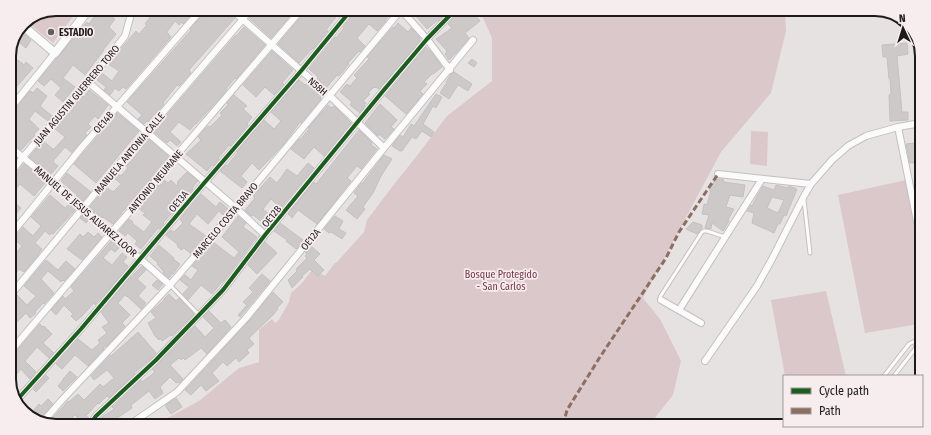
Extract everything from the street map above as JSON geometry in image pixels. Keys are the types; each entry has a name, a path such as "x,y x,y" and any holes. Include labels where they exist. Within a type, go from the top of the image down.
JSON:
{"street":[{"path":"16,101 84,16"},
{"name":"JUAN AGUSTIN GUERRERO TORO","path":"16,166 88,82 125,36 130,16"},
{"name":"OE14B","path":"16,228 82,147 196,16"},
{"name":"N58H","path":"239,16 329,95 384,148"},
{"name":"MANUELA ANTONIA CALLE","path":"16,288 82,208 245,16"},
{"name":"ANTONIO NEUMANE","path":"16,345 296,16"},
{"name":"OE13A","path":"20,397 81,329 346,16"},
{"name":"MARCELO COSTA BRAVO","path":"47,418 170,285 396,16"},
{"path":"406,16 427,39 450,70"},
{"name":"OE12B","path":"94,419 156,360 223,290 265,235 383,91 427,39 449,16"},
{"path":"27,30 55,53"},
{"name":"OE12A","path":"138,419 177,392 246,318 473,40"},
{"path":"88,82 236,208 265,235"},
{"path":"705,361 757,286 811,184 832,160 848,146 866,136 915,124"},
{"path":"898,127 915,211"},
{"name":"MANUEL DE JESUS ALVAREZ LOOR","path":"16,152 141,258 170,285"},
{"path":"718,174 811,184"},
{"path":"679,310 762,179"},
{"path":"661,300 700,322"}],"lane":[{"path":"804,196 810,253"},
{"path":"661,300 660,297 704,230 725,237"},
{"name":"MANUEL DE JESUS ALVAREZ LOOR","path":"170,285 199,316"},
{"path":"885,375 909,344 915,341"},
{"path":"895,375 915,349"}],"green space":[{"name":"ESTADIO","path":"74,16 53,43 31,25 41,19 48,17"},
{"name":"Bosque Protegido - San Carlos","path":"482,16 785,16 786,31 771,93 721,152 643,298 660,319 681,361 673,395 654,419 165,419 199,401 239,368 259,362 259,330 272,319 275,323 278,321 289,302 291,293 301,284 313,269 325,276 364,232 367,220 447,116 492,81 492,38"},
{"path":"751,131 768,132 767,166 750,164"},
{"path":"906,180 915,222 915,325 865,333 838,195"},
{"path":"826,291 846,375 785,375 771,300"}],"building":[{"path":"95,16 111,16 115,19 109,27 116,34 85,75 73,65 63,78 75,87 63,102 55,95 61,88 51,79 44,86 38,81 87,22 89,24"},
{"path":"151,16 190,16 183,24 181,22 179,25 175,21 167,32 171,37 126,89 123,87 119,91 115,88 110,95 104,90 106,87 97,80 102,73 112,81 119,71 108,64 136,31 139,34 147,25 145,24"},
{"path":"201,16 233,16 235,18 189,70 191,73 179,86 177,85 163,103 164,104 148,122 147,121 144,124 138,119 142,115 127,102 191,30 190,29"},
{"path":"250,16 290,16 271,38 249,18"},
{"path":"301,16 336,17 326,30 328,31 299,63 278,44"},
{"path":"352,16 389,16 377,31 369,24 357,38 365,46 348,63 349,64 339,76 337,75 327,87 317,79 318,77 309,69 335,37 336,38 344,28 343,27"},
{"path":"416,16 443,16 438,21 427,29"},
{"path":"455,16 476,16 480,21 465,33 469,38 449,60 445,54 447,51 436,39 452,28 448,24"},
{"path":"398,23 408,32 411,28 420,38 420,41 379,89 374,87 368,93 370,94 363,101 366,103 360,113 350,105 352,102 340,92 347,84 350,86 357,78 354,75 369,59 367,57"},
{"path":"244,27 265,45 236,79 235,78 220,98 190,130 179,122 170,132 181,142 177,146 170,140 167,143 153,131"},
{"path":"23,33 31,40 26,48 19,42"},
{"path":"907,43 908,54 897,56 902,112 908,112 908,120 890,121 890,79 887,57 883,57 882,45"},
{"path":"426,47 442,67 424,82 427,84 420,91 423,94 406,114 385,96"},
{"path":"272,51 293,70 282,83 284,84 274,95 265,87 256,97 243,85"},
{"path":"472,59 477,63 474,67 468,63"},
{"path":"18,60 24,65 26,62 33,68 16,87 16,62"},
{"path":"454,72 472,84 468,91 458,85 449,99 440,93 451,74"},
{"path":"299,80 305,85 307,83 312,86 322,95 320,98 321,99 301,123 300,122 284,144 259,170 252,163 241,176 247,182 242,188 220,171 226,165 227,166 264,120 274,129 281,121 271,112"},
{"path":"37,88 47,96 40,106 52,116 48,121 35,111 29,119 39,129 21,150 16,146 16,108 30,91 33,93"},
{"path":"89,90 108,105 98,119 95,116 88,124 91,127 85,133 87,135 72,153 65,147 54,160 53,162 58,166 51,174 29,157 43,141 54,149 65,137 54,128"},
{"path":"436,94 442,97 436,108 433,106 423,124 434,132 431,137 422,131 416,139 412,137 402,151 392,146 400,135 403,137 411,124 414,126"},
{"path":"234,95 247,106 243,109 252,117 247,124 248,125 207,171 186,154 201,140 198,137 206,128 208,126 210,127 222,115 220,113 228,105 227,103"},
{"path":"380,104 397,120 391,127 394,129 385,139 379,134 378,136 365,123"},
{"path":"328,105 331,108 334,106 351,123 324,156 314,147 304,159 291,149"},
{"path":"117,113 139,131 96,183 74,164"},
{"path":"359,130 372,143 371,145 377,149 361,169 357,166 347,178 351,181 317,224 298,210 292,218 288,214 314,182 316,184"},
{"path":"147,138 169,157 113,224 89,208 106,187 113,192 121,184 114,178 117,173 121,176 128,168 126,166 144,145 142,144"},
{"path":"914,143 915,163 910,163 906,144"},
{"path":"384,155 392,159 381,176 373,193 363,207 365,209 357,219 346,210 358,196 354,193"},
{"path":"308,163 314,168 281,208 271,199 263,209 274,218 267,226 253,215 251,216 245,210 255,198 253,196 270,177 277,183 287,169 297,176"},
{"path":"24,164 46,182 34,196 20,184 16,189 16,174"},
{"path":"187,172 198,181 173,213 163,223 164,224 159,229 158,228 141,249 135,244 137,241 128,233 125,236 119,231 129,219 144,232 152,222 143,215 145,213 138,208 160,183 162,185 164,180 168,183 171,180 177,186 178,181"},
{"path":"67,173 91,192 82,202 76,196 77,195 61,181"},
{"path":"723,179 724,182 745,185 743,197 730,195 726,207 734,209 723,231 712,223 711,229 705,228 709,215 702,214 704,204 707,205 711,190 709,190 715,180"},
{"path":"776,185 788,188 789,186 797,189 786,216 784,215 774,233 752,223 754,213 747,211 751,205 752,206 763,186 774,190","holes":["772,197 784,200 778,213 767,208"]},
{"path":"201,194 216,207 220,202 228,209 223,215 219,211 208,224 197,214 189,224 206,236 191,254 184,248 181,250 177,246 178,245 166,235 171,230 174,232 183,223 180,219"},
{"path":"50,195 65,208 70,203 76,209 53,234 51,233 50,235 45,231 35,243 42,249 39,254 24,272 19,269 16,273 16,253 22,246 16,241 16,236 23,227 33,236 41,226 31,217"},
{"path":"16,204 21,208 16,214"},
{"path":"83,215 89,220 86,223 80,218"},
{"path":"238,216 246,223 243,227 257,237 212,294 201,285 188,300 183,294 189,287 180,280 185,275 191,280 198,270 192,266 213,242 234,258 239,252 222,237"},
{"path":"335,216 343,221 339,229 346,233 342,239 324,229"},
{"path":"693,222 702,225 702,228 697,234 686,229"},
{"path":"280,223 303,240 296,249 286,241 287,240 274,231"},
{"path":"88,232 94,237 98,233 102,237 82,260 67,249 80,234 83,237"},
{"path":"112,240 120,247 115,252 111,249 103,258 112,265 122,253 127,257 123,262 128,266 95,305 94,303 76,321 71,316 73,314 64,305 56,315 51,310 63,296 65,299 74,291 71,287"},
{"path":"265,242 277,253 257,274 248,265"},
{"path":"159,245 180,264 169,278 163,273 164,272 157,264 158,263 150,256"},
{"path":"311,246 320,254 314,260 324,270 318,276 310,269 292,288 288,280 307,258 305,256 307,254 305,252"},
{"path":"46,260 58,270 66,261 75,269 64,281 63,280 61,282 48,271 41,279 54,293 30,318 26,313 16,323 16,296 17,295 27,305 36,296 24,286"},
{"path":"142,266 146,270 137,279 146,287 138,296 146,303 141,309 125,295 118,303 130,315 122,323 125,326 108,345 103,348 104,349 88,366 75,355 62,369 56,364 78,339 92,350 100,343 98,340 107,333 102,327 109,323 101,312"},
{"path":"262,274 270,281 240,317 238,315 247,305 243,302 253,292 249,288"},
{"path":"157,280 163,284 158,290 152,285"},
{"path":"273,292 283,302 272,316 249,338 254,344 247,350 249,353 239,362 236,358 227,366 223,362 212,373 219,381 206,391 201,385 191,395 185,390 249,321"},
{"path":"169,294 176,301 179,298 194,314 172,336 171,335 162,341 160,338 159,340 155,336 148,323 156,318 151,312"},
{"path":"209,311 221,323 225,320 231,327 207,354 201,348 185,360 183,358 181,360 179,358 170,365 183,379 179,383 176,383 170,377 160,387 163,393 155,399 149,391 131,405 132,408 116,419 100,419 114,409 112,407 141,380 142,382 155,372 152,369 195,326 205,337 214,328 203,317"},
{"path":"40,324 52,334 43,343 54,353 49,358 37,347 25,361 36,372 30,379 21,369 16,375 16,351"},
{"path":"138,332 156,353 109,398 107,396 99,404 98,403 86,416 89,419 79,419 75,415 71,419 52,419 68,401 69,402 78,394 84,400 100,384 103,387 114,378 107,370 94,380 91,376 110,355 111,356"},
{"path":"70,371 77,377 63,391 58,386"},
{"path":"46,375 49,378 36,392 33,389"},
{"path":"176,398 182,407 171,414 166,405"},
{"path":"48,399 53,404 42,416 36,414 25,404 33,411 39,404 41,406"}],"marked path":[{"path":"565,419 567,410 600,357 666,258 679,232 718,174"}],"cycle path":[{"path":"20,397 81,329 346,16"},
{"path":"94,419 156,360 223,290 265,235 383,91 427,39 449,16"}],"place":[{"name":"ESTADIO","path":"51,32"}]}
